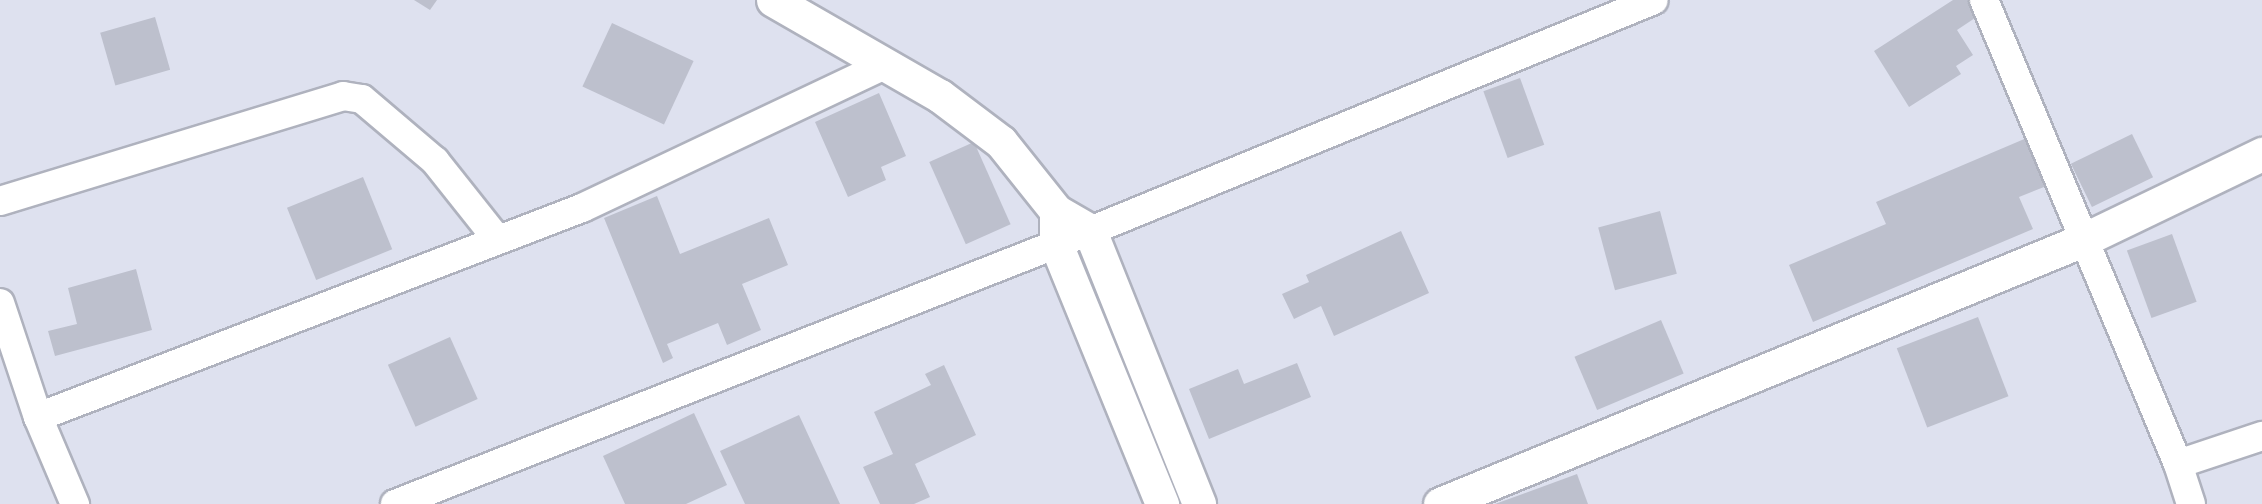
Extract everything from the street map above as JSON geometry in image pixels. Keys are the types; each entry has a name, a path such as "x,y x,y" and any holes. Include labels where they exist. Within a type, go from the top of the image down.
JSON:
{"street":[{"path":"773,0 940,96 1001,142 1056,211 1090,231 1199,504"},
{"path":"395,504 1090,231 1654,0"},
{"path":"1984,0 2178,464 2191,504"},
{"path":"38,417 582,208 884,65"},
{"path":"0,201 343,96 362,99 435,161 497,239"},
{"path":"1440,504 2083,240 2262,154"},
{"path":"1056,211 1056,244 1162,504"},
{"path":"0,303 38,417 75,504"},
{"path":"2178,464 2262,436"}],"building":[{"path":"414,0 437,0 430,10"},
{"path":"1953,0 1976,0 1984,12 1957,30 1973,55 1956,66 1961,74 1909,107 1874,51"},
{"path":"155,17 170,70 115,86 100,33"},
{"path":"612,23 694,61 664,124 582,86"},
{"path":"1520,78 1544,145 1508,158 1483,91"},
{"path":"879,93 906,156 881,167 886,180 848,197 815,122"},
{"path":"2132,134 2153,177 2092,207 2071,164"},
{"path":"2029,137 2049,185 2019,197 2033,229 1813,322 1789,265 1886,224 1876,202"},
{"path":"974,142 1011,224 966,244 929,162"},
{"path":"363,177 392,249 316,280 287,208"},
{"path":"657,196 680,254 769,218 788,265 742,284 761,330 727,345 718,323 667,344 673,358 663,363 604,218"},
{"path":"1660,211 1677,274 1615,290 1598,228"},
{"path":"1401,231 1429,293 1334,336 1321,306 1294,319 1282,294 1309,282 1306,275"},
{"path":"2172,234 2197,302 2152,318 2127,250"},
{"path":"136,269 152,330 55,356 48,331 77,324 68,288"},
{"path":"1978,317 2008,396 1927,428 1897,348"},
{"path":"1661,320 1684,373 1597,410 1574,357"},
{"path":"450,337 478,399 416,427 388,365"},
{"path":"1297,363 1311,397 1209,439 1189,389 1238,369 1244,384"},
{"path":"944,365 976,435 915,464 930,497 914,504 880,504 863,467 893,454 874,412 931,385 925,374"},
{"path":"694,413 727,485 686,504 625,504 603,456"},
{"path":"799,415 840,504 745,504 720,451"},
{"path":"1577,474 1588,504 1495,504"}]}
